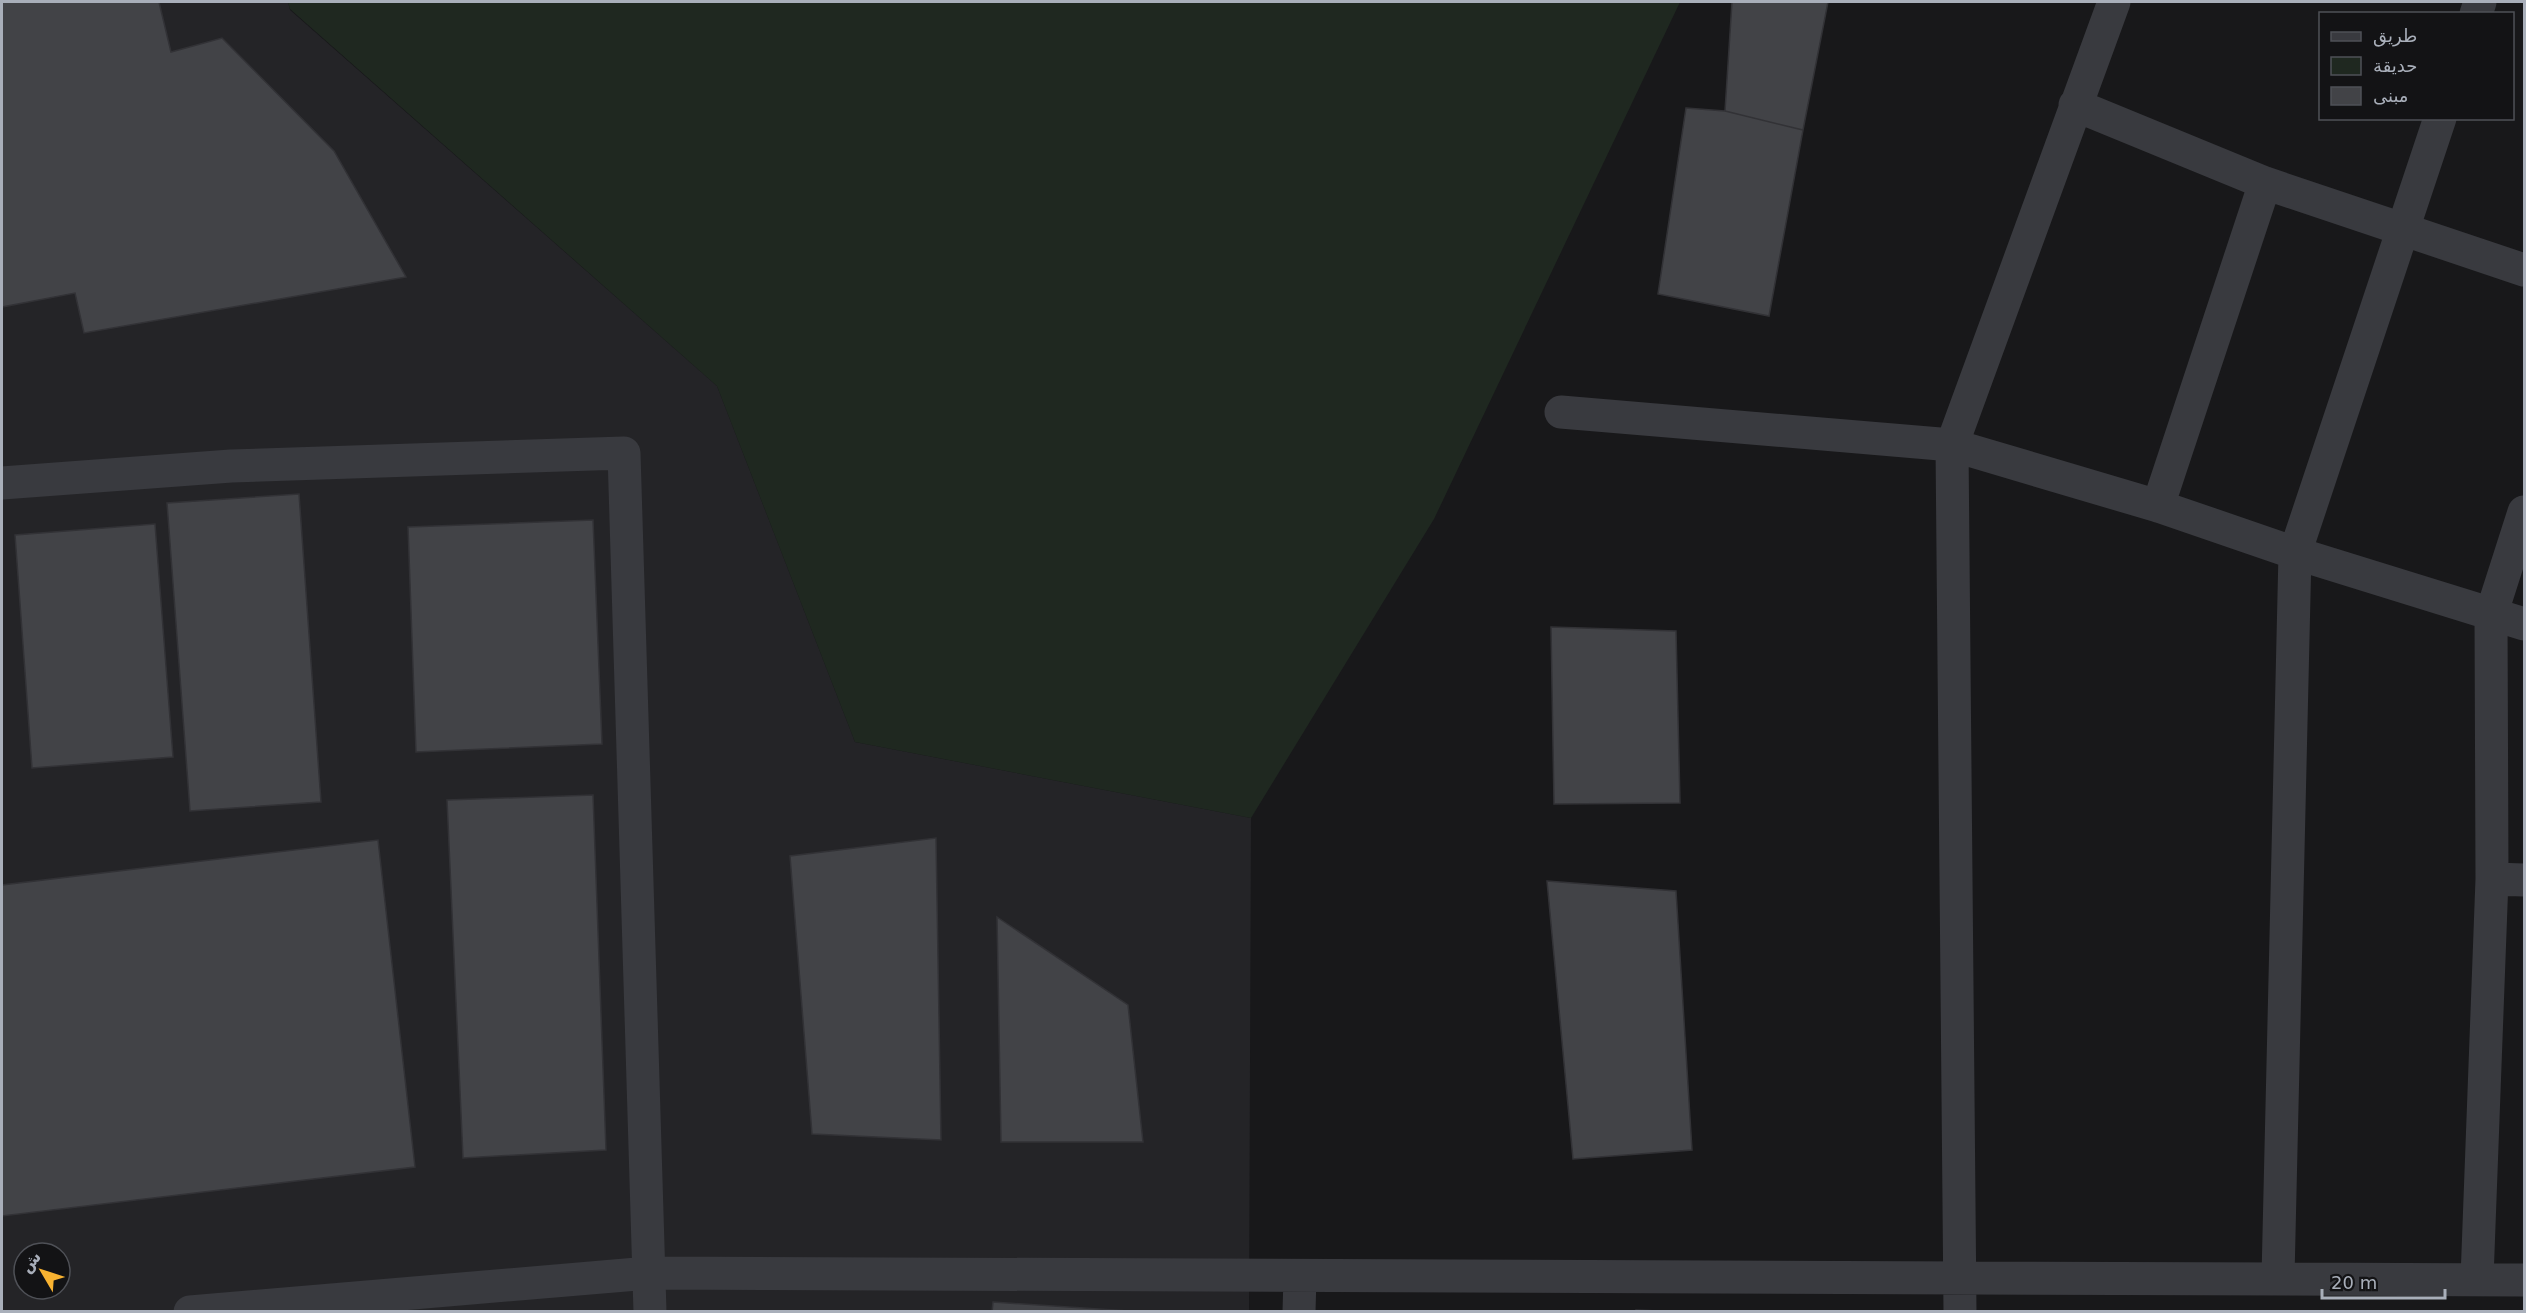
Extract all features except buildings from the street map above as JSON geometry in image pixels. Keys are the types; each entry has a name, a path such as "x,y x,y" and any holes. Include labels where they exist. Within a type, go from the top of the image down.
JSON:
{"street":[{"path":"1960,1311 1952,445 2114,2"},
{"path":"2075,105 2265,183 2524,270"},
{"path":"2278,1277 2295,553 2439,120"},
{"path":"2158,506 2265,183"},
{"path":"1562,412 1952,445 2158,506 2295,553 2524,624"},
{"path":"2,483 231,466 624,453 650,1311"},
{"path":"2477,1279 2492,879 2491,615 2524,512"},
{"path":"2492,879 2524,880"},
{"path":"190,1311 650,1273 2278,1277 2524,1280"},
{"path":"1299,1311 1300,1276"}],"shaded area":[{"path":"2,2 288,2 290,10 717,386 855,742 1251,818 1249,1311 2,1312"}],"green space":[{"path":"288,2 1680,2 1434,519 1251,818 855,742 717,386 290,9"}]}
